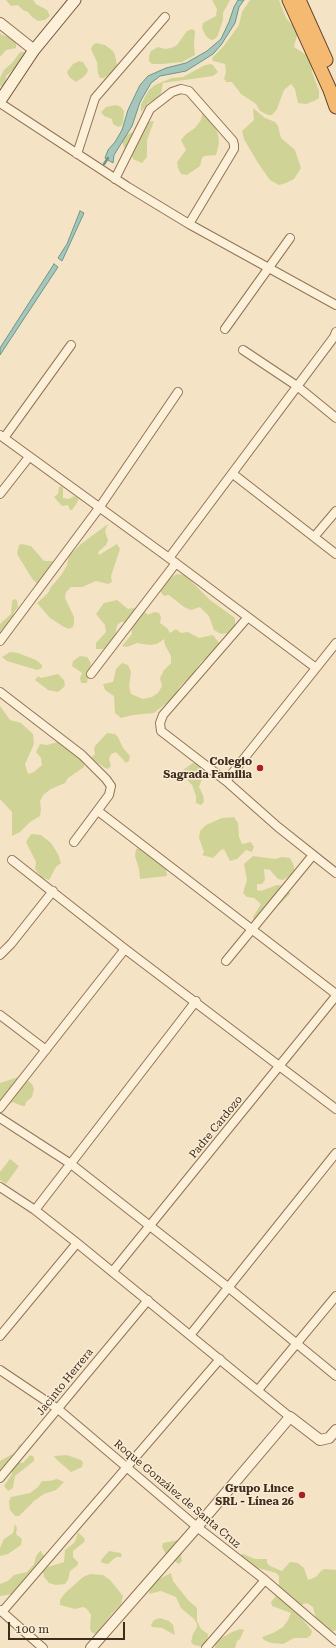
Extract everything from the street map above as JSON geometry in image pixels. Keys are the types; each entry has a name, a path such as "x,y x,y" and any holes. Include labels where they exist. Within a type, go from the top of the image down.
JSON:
{"highway":[{"path":"292,0 336,83"},
{"path":"292,0 336,107"}],"main road":[{"path":"0,102 34,50 75,0"}],"street":[{"path":"77,154 95,98 165,17"},
{"path":"0,23 34,50"},
{"path":"115,179 150,109 172,92 189,90 233,141 234,149 188,224"},
{"path":"0,102 115,179 188,224 336,305"},
{"path":"225,329 290,238"},
{"path":"169,558 233,474 334,337 336,332"},
{"path":"71,345 2,436 176,563 316,668"},
{"path":"244,350 297,386 336,418"},
{"path":"0,641 99,508 178,392"},
{"path":"0,494 29,456"},
{"path":"233,474 336,554"},
{"path":"314,537 336,511"},
{"path":"91,674 176,563"},
{"path":"248,617 163,715 160,723 161,731 226,781 278,827 336,873"},
{"path":"226,781 336,644"},
{"path":"0,692 82,755 111,786 109,795 74,842"},
{"path":"98,811 336,995"},
{"path":"226,961 313,855"},
{"path":"12,860 336,1109"},
{"path":"0,955 11,944 53,891"},
{"path":"0,1108 125,948"},
{"name":"Padre Cardozo","path":"113,1271 336,995"},
{"path":"35,1210 196,1001"},
{"path":"0,1015 46,1050"},
{"path":"0,1118 71,1164 229,1288 336,1376"},
{"path":"190,1334 229,1288 336,1153"},
{"path":"1,1190 35,1210 113,1271 320,1440 329,1438 336,1430"},
{"path":"0,1336 77,1243"},
{"path":"258,1390 336,1296"},
{"name":"Jacinto Herrera","path":"0,1478 148,1300"},
{"path":"43,1648 1,1611 127,1468 220,1359"},
{"name":"Roque González de Santa Cruz","path":"0,1370 58,1409 197,1527 265,1580 336,1641"},
{"path":"91,1648 197,1527 290,1417"},
{"path":"206,1648 265,1580"}],"green space":[{"path":"6,0 33,0 36,4 47,10 50,16 45,20 38,21 18,5 11,6"},
{"path":"212,0 230,0 223,13 223,20 218,35 215,39 211,40 206,36 202,28 203,23 216,16 217,9"},
{"path":"250,0 279,0 286,18 298,32 294,47 308,56 311,61 312,72 319,91 319,98 306,104 298,103 295,89 291,84 284,90 277,109 272,115 268,115 260,111 256,104 241,94 232,82 227,82 224,79 226,72 225,64 213,61 212,58 223,47 239,25 242,12"},
{"path":"192,29 195,31 195,55 182,62 152,64 149,61 151,51 158,47 165,49 177,45 187,31"},
{"path":"0,33 15,41 16,48 6,50 0,57"},
{"path":"96,43 105,45 113,51 115,55 117,66 116,70 104,78 100,78 97,62 91,49"},
{"path":"20,52 24,52 25,55 20,64 6,76 5,86 0,86 0,78 4,70 12,63"},
{"path":"79,61 83,62 88,70 82,78 76,82 69,77 67,72 73,64"},
{"path":"212,64 218,72 213,76 163,83 161,93 158,98 148,103 141,111 141,104 149,90 155,85 172,78 183,77 205,65"},
{"path":"116,105 121,107 124,111 123,122 121,126 118,127 113,124 112,119 104,116 101,112 106,107"},
{"path":"253,108 265,118 275,122 278,126 281,138 295,150 301,168 294,179 279,185 270,180 244,139 242,131 254,120"},
{"path":"203,111 211,119 218,134 219,143 216,155 204,156 200,166 187,175 181,174 177,162 186,150 181,140 186,134 195,128 201,120"},
{"path":"154,121 147,140 147,157 142,163 133,159 132,156 127,156 122,141 125,136 132,132 135,139 147,122"},
{"path":"61,486 63,488 63,498 69,499 74,496 78,498 78,501 72,510 70,510 68,505 62,506 54,497 58,494 59,487"},
{"path":"108,524 105,531 108,540 106,545 98,552 99,555 117,544 120,549 111,576 112,582 108,584 96,581 82,587 71,587 66,592 65,598 74,617 73,627 69,629 50,618 37,603 48,593 62,574 67,565 69,556 81,544"},
{"path":"22,544 31,546 44,561 53,561 56,564 38,584 33,580 17,554 19,545"},
{"path":"177,574 185,575 210,600 235,618 235,625 228,633 221,634 214,630 209,616 200,607 191,610 184,607 169,595 164,596 160,591 162,585 168,579"},
{"path":"15,599 17,600 18,607 14,612 13,618 0,636 0,624 11,614 12,601"},
{"path":"117,600 128,609 140,607 148,615 154,612 159,613 161,617 160,623 167,628 170,633 176,629 181,633 188,632 199,638 213,635 220,644 213,653 201,662 192,675 180,686 175,696 154,713 121,718 115,713 114,696 105,690 103,684 113,682 116,669 122,663 128,665 131,672 129,686 131,694 143,699 152,697 158,693 162,686 160,678 164,670 171,663 171,656 165,645 164,639 157,644 150,645 137,643 127,647 122,646 132,634 131,625 128,622 121,622 117,625 115,638 110,644 103,649 96,649 96,643 106,632 105,625 96,614 104,603"},
{"path":"10,652 18,653 36,660 42,665 42,668 37,670 7,661 2,657"},
{"path":"80,656 87,657 91,663 87,683 81,683 80,678 82,673 72,666 73,661"},
{"path":"58,674 64,680 65,686 58,692 48,690 35,680 38,676 41,678"},
{"path":"0,706 10,720 21,723 33,734 34,744 25,764 28,774 34,772 42,765 41,758 36,752 40,744 47,745 61,741 84,761 84,767 68,778 65,783 51,789 43,795 40,801 40,816 30,822 20,832 12,836 12,812 0,799"},
{"path":"107,733 115,734 118,737 123,748 130,756 129,761 126,763 116,752 111,754 109,759 111,766 108,769 91,758 95,754 95,746"},
{"path":"193,763 198,764 204,773 199,787 203,795 204,802 201,805 196,803 196,796 192,785 188,781 183,770"},
{"path":"234,817 238,823 239,837 242,844 251,842 254,847 252,852 246,850 237,859 230,861 224,849 213,858 202,855 204,852 199,838 200,831 206,825 222,818"},
{"path":"31,834 41,835 51,843 58,854 61,863 56,867 49,880 41,877 35,869 36,862 26,842"},
{"path":"140,848 156,859 166,869 167,876 140,879 135,856 136,849"},
{"path":"253,856 275,859 282,857 290,858 294,866 294,873 283,880 278,879 270,870 264,869 265,880 262,884 257,884 257,890 261,891 277,885 284,886 289,890 290,894 263,920 254,921 253,917 261,904 254,898 247,897 243,893 247,880 244,864"},
{"path":"22,1076 32,1084 34,1089 32,1097 26,1102 25,1106 13,1102 6,1106 0,1118 0,1083"},
{"path":"10,1159 19,1166 6,1184 0,1180 0,1172"},
{"path":"24,1444 30,1449 26,1447 18,1462 23,1463 30,1455 34,1457 34,1461 15,1476 13,1488 8,1491 4,1486 12,1472 0,1473 0,1461 16,1452 19,1445"},
{"path":"67,1455 81,1460 83,1463 82,1467 71,1472 54,1456"},
{"path":"57,1479 64,1482 56,1490 44,1494 34,1501 19,1516 15,1516 10,1510 9,1501 11,1497 30,1493 38,1487 42,1481"},
{"path":"15,1524 17,1528 16,1534 22,1539 21,1545 8,1554 0,1556 0,1548 4,1539 13,1533"},
{"path":"78,1532 85,1539 84,1542 73,1551 73,1557 78,1562 78,1565 70,1571 68,1580 65,1584 56,1585 49,1583 44,1577 43,1571 48,1567 64,1562 65,1550 75,1542"},
{"path":"179,1540 183,1550 181,1556 182,1561 179,1564 167,1556 162,1547 163,1543"},
{"path":"40,1551 45,1558 13,1594 0,1596 0,1584 8,1581 14,1575 27,1572 34,1564 36,1556"},
{"path":"109,1551 121,1553 122,1557 116,1557 108,1564 102,1563 101,1560"},
{"path":"243,1554 255,1559 267,1559 267,1563 270,1566 282,1571 290,1562 298,1563 304,1568 308,1580 316,1577 324,1569 336,1570 336,1630 327,1634 316,1619 313,1607 307,1603 303,1604 301,1607 299,1615 312,1631 311,1635 307,1638 294,1638 283,1644 271,1643 264,1640 262,1637 283,1627 291,1613 272,1606 271,1602 276,1596 279,1576 276,1573 244,1564 238,1559 240,1555"},
{"path":"171,1573 173,1581 188,1600 197,1608 197,1621 201,1629 208,1634 207,1642 202,1647 194,1645 191,1642 197,1624 194,1619 181,1608 176,1597 161,1591 149,1594 150,1586 157,1580"},
{"path":"90,1574 103,1575 110,1580 123,1596 121,1604 95,1634 91,1632 91,1615 87,1609 83,1607 75,1609 60,1605 60,1600 65,1593 83,1577"},
{"path":"160,1618 169,1621 173,1625 175,1635 162,1628 152,1627 151,1625 154,1620"},
{"path":"240,1629 244,1630 240,1639 237,1641 235,1648 215,1648 215,1643 218,1640"}],"water":[{"path":"238,0 244,0 239,7 235,23 221,45 213,54 186,71 160,76 151,83 140,102 132,126 114,155 113,163 105,158 108,150 122,130 128,110 140,85 148,76 166,68 186,63 207,51 221,39"},
{"path":"80,211 84,213 62,261 58,258 67,244"},
{"path":"54,264 58,267 0,355 0,348"}],"waterway":[{"path":"104,164 108,158"}],"place":[{"name":"Colegio Sagrada Familia","path":"260,768"},
{"name":"Grupo Lince SRL - Línea 26","path":"302,1495"}]}
